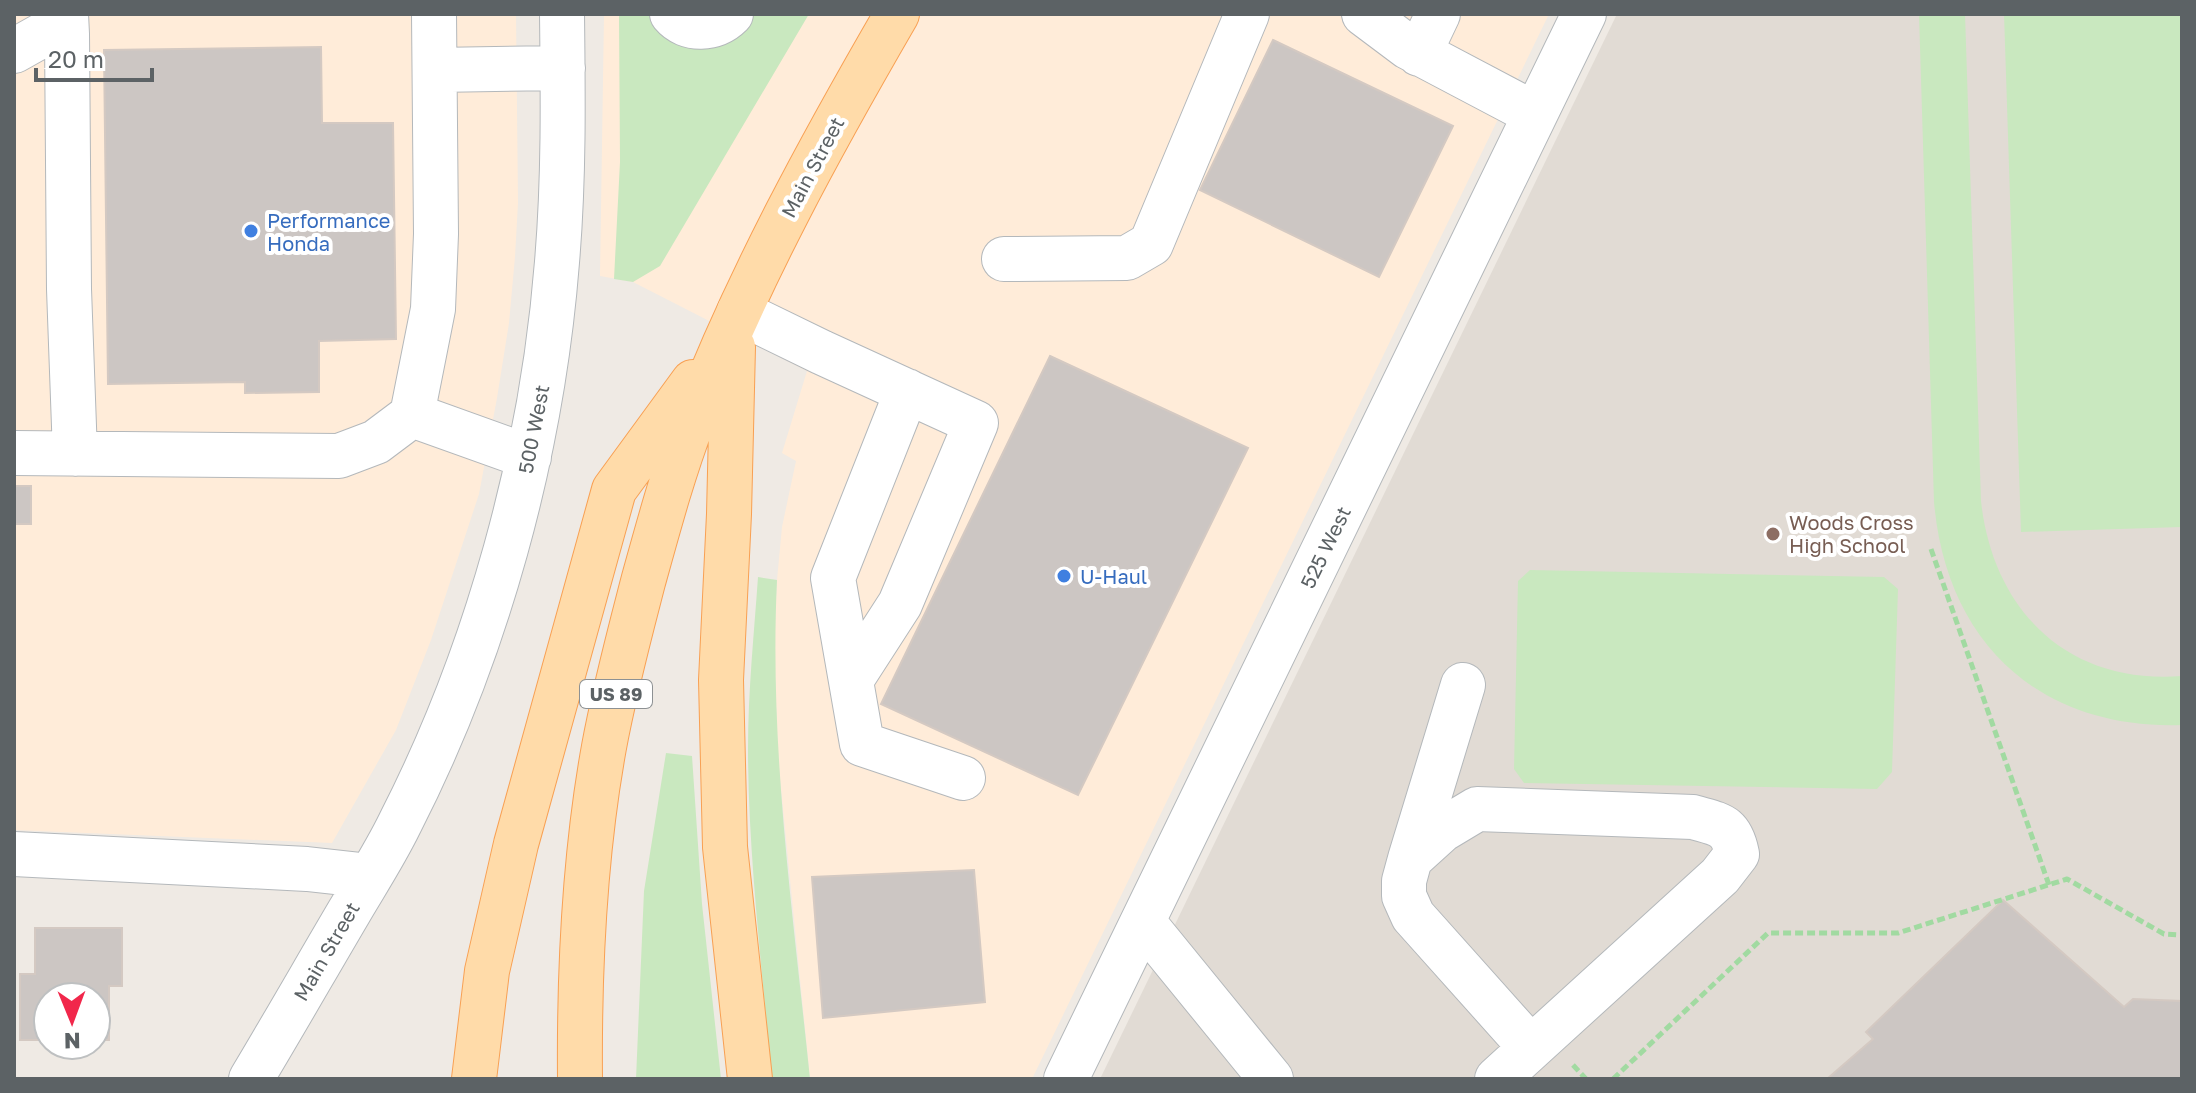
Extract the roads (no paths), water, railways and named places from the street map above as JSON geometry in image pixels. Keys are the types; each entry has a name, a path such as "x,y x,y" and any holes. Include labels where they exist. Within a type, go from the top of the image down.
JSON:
{"main road":[{"name":"Main Street","path":"737,318 806,174 897,14"},
{"path":"474,1079 487,971 516,844 614,490 737,318"},
{"path":"737,318 721,680 725,847 750,1079"},
{"name":"US 89","path":"580,1079 581,938 590,840 604,746 657,529 693,421 737,318"}],"street":[{"path":"14,453 339,456 376,442 412,415 433,309 434,14"},
{"name":"500 West","path":"400,823 450,712 481,628 529,457 546,360 557,262 562,14"},
{"path":"672,14 692,27 713,26 731,14"},
{"path":"1004,259 1127,258 1151,244 1247,14"},
{"path":"1364,14 1419,54 1535,114"},
{"path":"1419,54 1438,14"},
{"name":"525 West","path":"1066,1079 1584,14"},
{"path":"14,51 66,24 69,289 75,454"},
{"path":"436,70 563,68"},
{"path":"737,318 976,423 900,604 851,680"},
{"path":"907,391 833,578 862,744 963,778"},
{"path":"412,415 529,457"},
{"path":"1463,685 1410,859 1404,881 1404,896 1413,916 1548,1053"},
{"path":"1410,859 1442,830 1477,809 1693,817 1724,826 1734,838 1737,854 1720,876 1548,1053 1497,1079"},
{"name":"Main Street","path":"251,1079 400,823"},
{"path":"14,854 307,869 370,876"},
{"path":"1143,922 1270,1079"}],"place":[{"name":"Performance Honda","path":"251,231"},
{"name":"Woods Cross High School","path":"1773,534"},
{"name":"U-Haul","path":"1064,576"}]}
